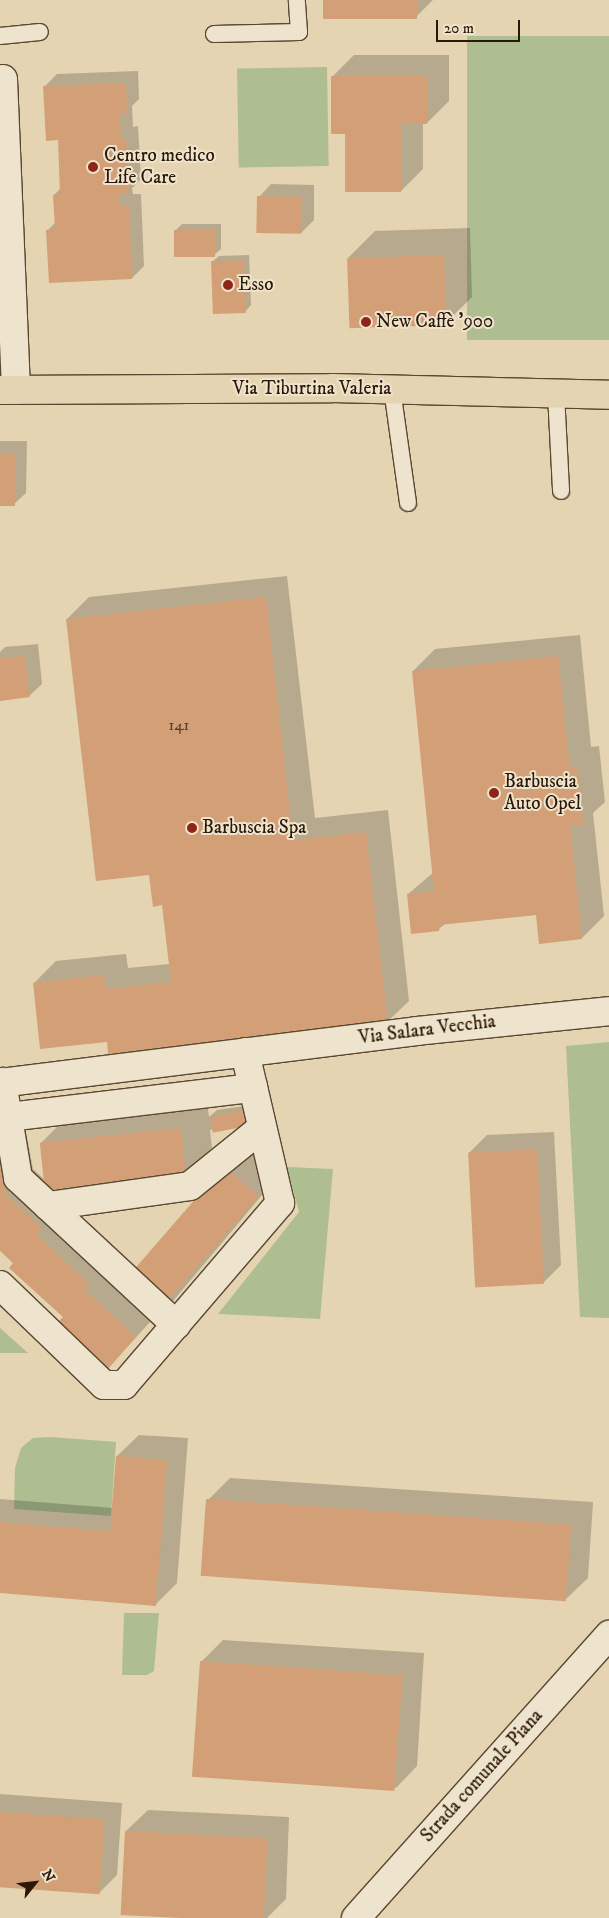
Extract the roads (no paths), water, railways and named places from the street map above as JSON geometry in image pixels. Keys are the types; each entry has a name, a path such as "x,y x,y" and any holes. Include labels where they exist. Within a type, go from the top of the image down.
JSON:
{"main road":[{"name":"Via Tiburtina Valeria","path":"8,390 392,390 609,395"}],"street":[{"name":"Via Tiburtina Valeria","path":"3,79 8,390"},
{"name":"Via Salara Vecchia","path":"176,1325 18,1178 4,1118 1,1082 609,1011"},
{"path":"0,1285 104,1385 124,1385 280,1203 245,1052"},
{"path":"4,1118 253,1088"},
{"path":"48,1206 190,1186 262,1128"},
{"name":"Strada comunale Piana","path":"356,1918 609,1635"}],"lane":[{"path":"214,34 299,32 297,0"},
{"path":"0,36 40,32"},
{"path":"392,390 408,502"},
{"path":"556,394 561,491"}],"place":[{"name":"Centro medico Life Care","path":"93,167"},
{"name":"Esso","path":"228,285"},
{"name":"New Caffè '900","path":"366,322"},
{"name":"Barbuscia Auto Opel","path":"494,793"},
{"name":"Barbuscia Spa","path":"192,828"}]}
